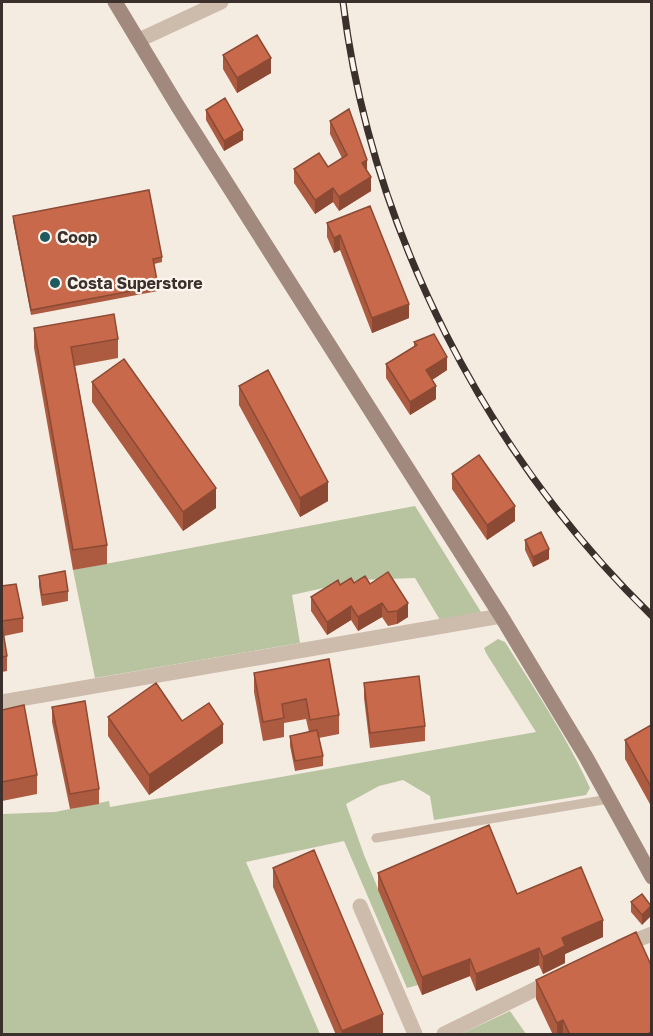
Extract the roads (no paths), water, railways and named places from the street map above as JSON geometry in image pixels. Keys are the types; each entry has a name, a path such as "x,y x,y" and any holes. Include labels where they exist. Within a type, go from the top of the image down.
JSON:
{"street":[{"path":"115,2 501,616 609,799 651,877"},
{"path":"139,40 222,2"},
{"path":"2,702 501,616"},
{"path":"360,906 415,1035"},
{"path":"608,953 651,936"},
{"path":"444,1035 567,973"}],"lane":[{"path":"376,838 609,799"}],"railway":[{"path":"343,2 358,88 380,172 410,254 446,334 489,411 538,484 592,553 652,616"}],"place":[{"name":"Coop","path":"45,237"},
{"name":"Costa Superstore","path":"55,283"}]}
